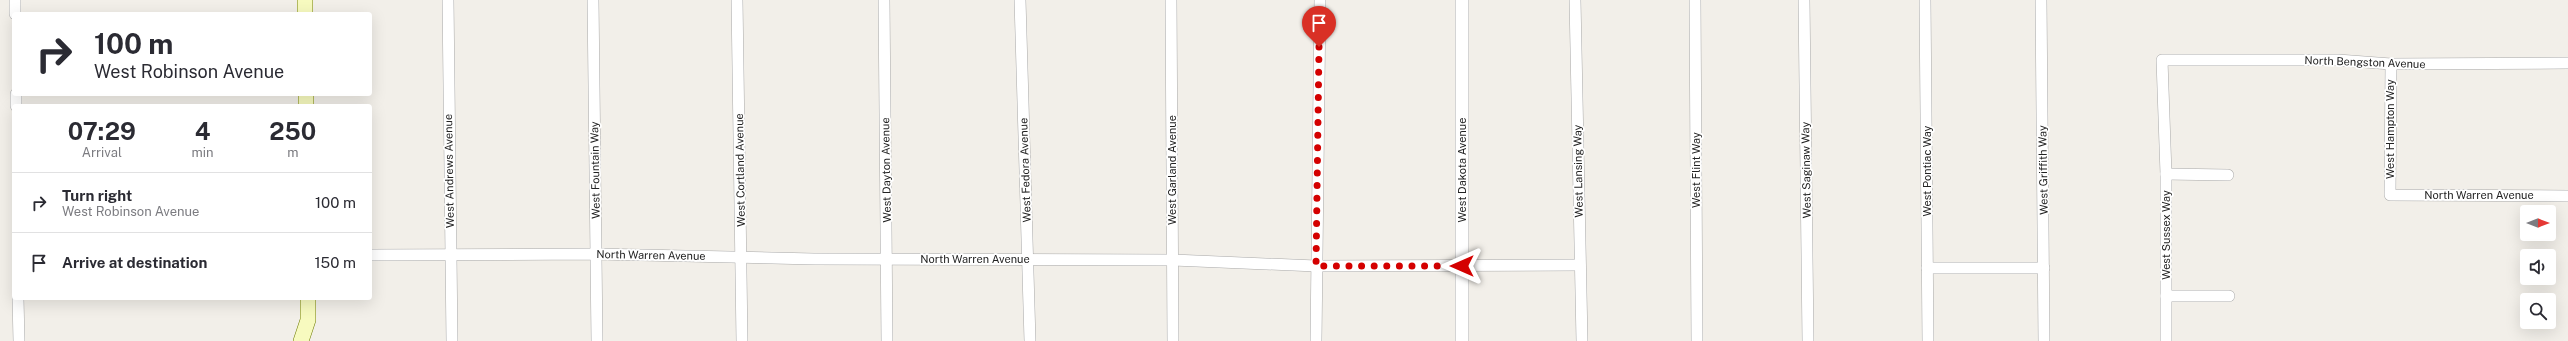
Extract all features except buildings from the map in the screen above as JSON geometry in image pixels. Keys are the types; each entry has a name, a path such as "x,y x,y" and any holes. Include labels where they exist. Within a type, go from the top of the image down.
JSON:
{"main road":[{"path":"305,0 305,12"},
{"path":"301,341 308,320 308,300"},
{"path":"308,320 315,341"}],"street":[{"path":"15,0 15,12"},
{"name":"West Andrews Avenue","path":"448,0 452,341"},
{"name":"West Fountain Way","path":"593,0 597,341"},
{"name":"West Cortland Avenue","path":"738,0 742,341"},
{"name":"West Dayton Avenue","path":"884,0 887,341"},
{"name":"West Fedora Avenue","path":"1020,0 1030,341"},
{"name":"West Garland Avenue","path":"1171,0 1173,341"},
{"path":"1316,341 1320,0"},
{"name":"West Dakota Avenue","path":"1462,0 1462,341"},
{"name":"West Lansing Way","path":"1575,0 1582,341"},
{"name":"West Flint Way","path":"1695,0 1697,341"},
{"name":"West Saginaw Way","path":"1804,0 1808,341"},
{"name":"West Pontiac Way","path":"1925,0 1928,341"},
{"name":"West Griffith Way","path":"2041,0 2044,341"},
{"name":"North Bengston Avenue","path":"2162,60 2338,60 2391,64 2568,63"},
{"name":"West Sussex Way","path":"2162,60 2166,174 2166,341"},
{"name":"West Hampton Way","path":"2390,195 2391,64"},
{"name":"West Sussex Way","path":"2166,174 2228,175"},
{"name":"North Warren Avenue","path":"2390,195 2568,196"},
{"name":"North Warren Avenue","path":"372,255 450,256 596,254 887,259 1028,258 1173,260 1316,266 1580,265"},
{"path":"1927,268 2044,268"},
{"name":"West Sussex Way","path":"2166,296 2230,296"},
{"path":"18,300 18,341"}],"route":[{"path":"1319,47 1316,266 1462,266"}]}
